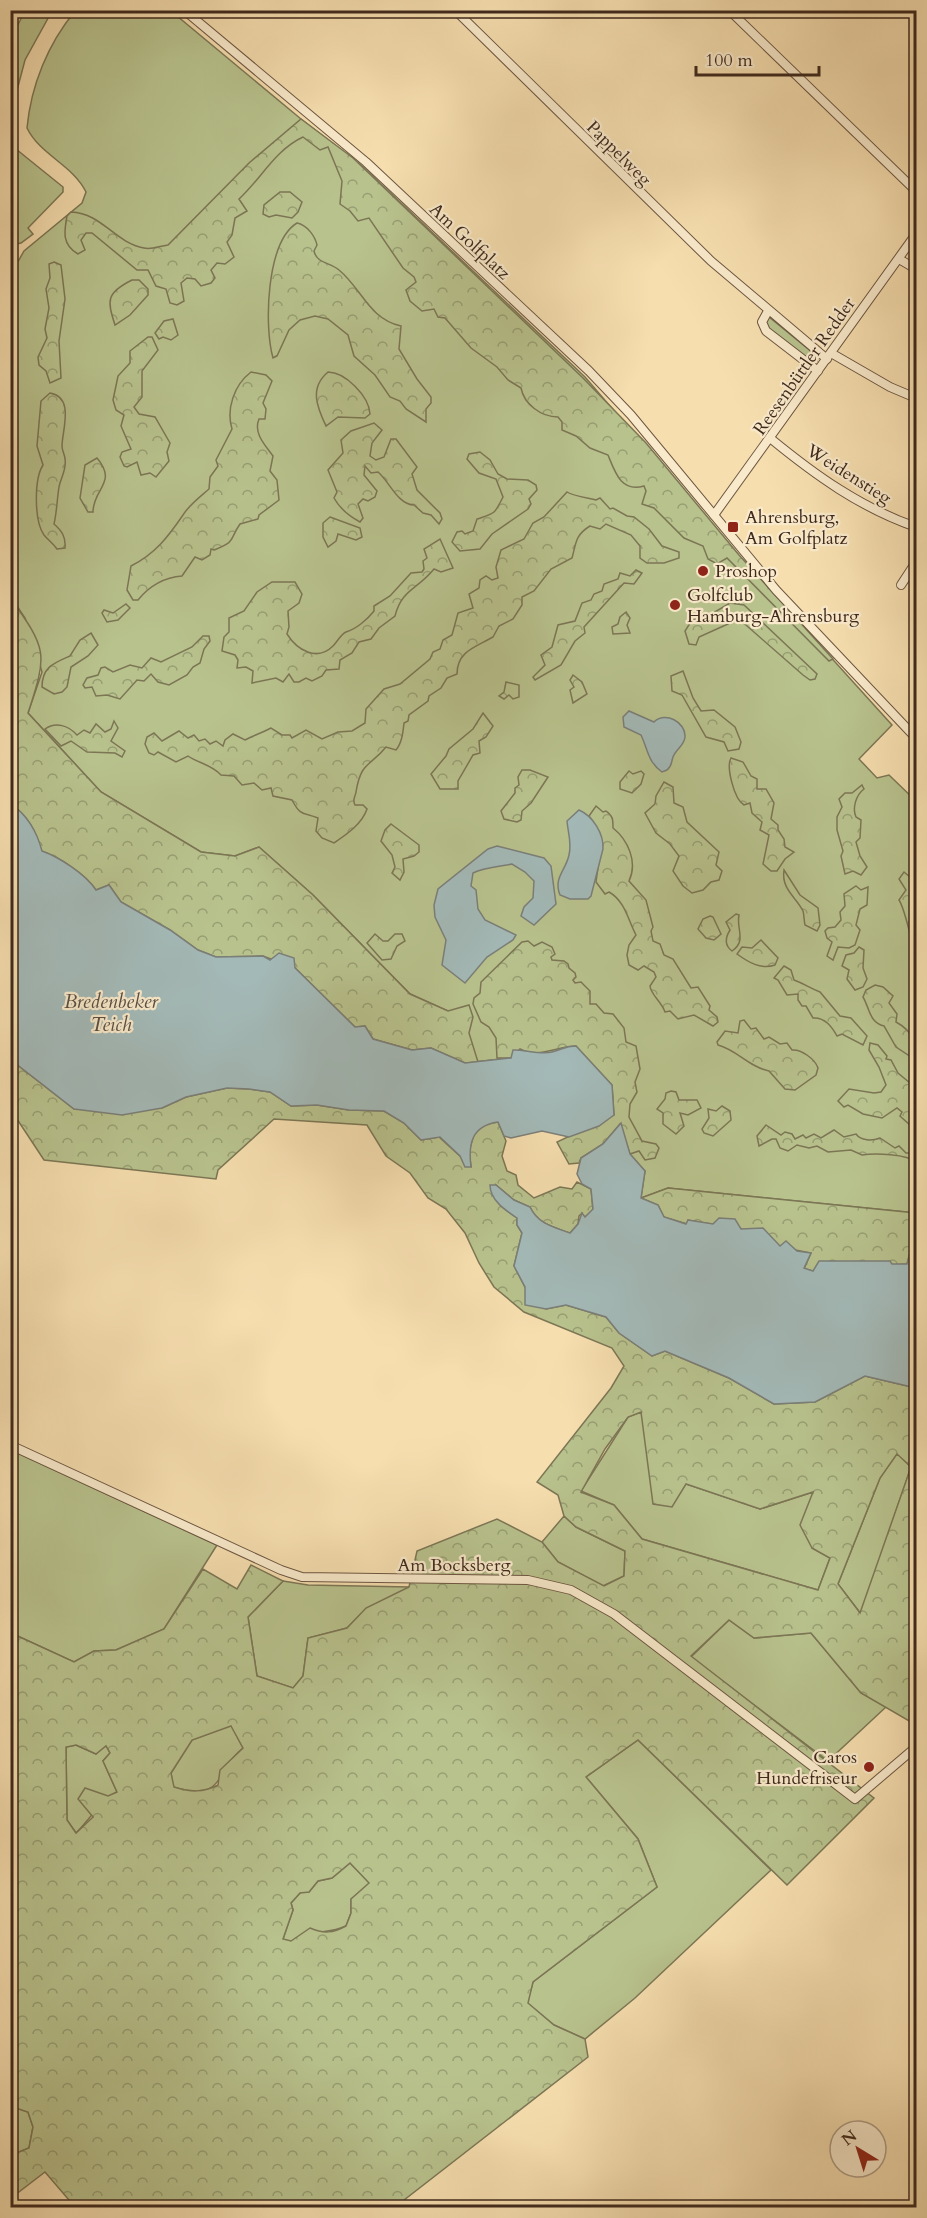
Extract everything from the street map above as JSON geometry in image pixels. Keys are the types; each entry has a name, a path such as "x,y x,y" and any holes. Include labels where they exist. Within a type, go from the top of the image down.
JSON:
{"street":[{"name":"Am Golfplatz","path":"184,10 366,162 589,371 631,415 776,590 916,738"},
{"name":"Pappelweg","path":"455,10 664,217 768,311 829,356 916,398"},
{"path":"729,10 916,191"},
{"name":"Reesenbüttler Redder","path":"714,515 916,234"},
{"path":"899,259 916,269"},
{"path":"768,311 762,322 766,331 818,371"},
{"name":"Weidenstieg","path":"770,438 813,472 861,503 916,527"},
{"path":"902,585 916,562"},
{"name":"Am Bocksberg","path":"10,1445 281,1570 302,1577 528,1580 571,1590 614,1614 855,1799 916,1747"}],"green space":[{"path":"25,11 52,11 25,60 11,113 11,38"},
{"name":"Golfclub Hamburg-Ahrensburg","path":"75,11 171,11 301,119 362,166 585,377 732,548 892,725 859,759 877,778 889,775 916,801 916,1213 668,1188 641,1198 645,1171 630,1154 511,1058 465,1063 448,1011 410,994 313,895 259,847 235,856 201,852 101,792 28,713 42,672 25,618 11,597 11,274 24,251 82,203 86,192 73,174 40,146 27,128 32,96 42,66 57,37"},
{"path":"301,119 353,158 583,378 646,443 739,555 833,659 829,661 727,558 717,564 708,559 703,546 684,538 654,508 642,504 646,491 644,486 624,484 616,474 608,455 590,448 576,436 562,430 562,422 558,417 545,415 534,408 526,399 521,388 508,380 497,367 471,348 445,318 438,317 434,309 422,311 410,301 406,290 416,282 414,277 403,268 369,218 358,221 340,204 342,181 328,147 320,150 303,137 276,157 239,199 247,211 235,218 232,235 227,242 234,257 225,264 217,263 211,270 215,278 211,283 201,286 195,279 187,278 181,283 184,301 177,305 170,303 166,289 156,286 148,270 137,270 92,233 86,233 81,240 85,250 78,254 69,247 65,233 67,216 71,212 91,217 134,245 150,249 168,245 249,163"},
{"path":"11,145 63,187 63,192 28,228 33,234 21,243 11,245"},
{"path":"280,192 290,192 302,202 298,212 292,218 276,215 269,217 263,214 264,205"},
{"path":"297,223 307,228 314,238 317,245 314,251 321,261 339,270 381,317 401,326 399,349 431,397 431,403 426,409 426,422 406,409 400,401 390,397 375,375 354,356 348,335 328,319 315,316 300,320 289,330 277,356 273,358 268,307 273,266 287,233"},
{"path":"54,262 61,265 65,299 59,341 61,378 50,383 46,371 39,365 38,357 47,338 45,329 49,308 46,289 50,278 49,264"},
{"path":"132,280 139,280 148,289 148,295 130,315 115,325 111,298 117,289"},
{"path":"769,317 818,357 817,361 812,362 767,328 765,320"},
{"path":"173,319 178,335 171,340 163,337 159,339 155,333 164,321"},
{"path":"148,337 152,337 158,350 142,371 142,397 134,407 139,414 155,417 170,443 167,452 169,461 156,477 150,473 141,475 137,462 127,467 124,466 120,457 122,452 131,449 121,426 124,415 116,410 113,400 118,376 130,363 130,351"},
{"path":"251,372 266,375 272,381 263,403 266,409 265,419 259,419 258,429 261,439 273,456 270,471 277,480 279,500 259,515 258,519 240,524 232,540 214,550 211,549 210,555 202,560 195,557 182,576 158,583 138,600 133,600 127,590 131,566 160,544 188,508 209,489 210,477 218,466 216,460 232,429 230,413 233,398 240,384"},
{"path":"328,372 342,376 355,386 369,407 370,414 365,418 338,417 326,426 318,405 317,391 322,378"},
{"path":"50,393 58,396 65,408 62,446 65,466 59,487 54,524 63,534 65,548 57,549 41,529 36,500 38,480 43,465 37,446 41,401"},
{"path":"374,423 382,430 372,443 370,456 376,460 384,457 391,439 396,439 417,467 412,474 417,490 440,513 442,519 439,524 431,515 403,501 378,472 371,473 365,466 364,475 377,491 375,497 368,501 363,499 358,504 363,518 360,522 345,512 336,502 334,498 337,492 328,470 343,453 341,440 351,431"},
{"path":"480,452 490,460 498,474 507,479 528,480 536,485 537,490 529,499 531,504 528,509 492,534 480,549 460,551 452,542 457,532 462,531 465,534 473,531 477,519 493,512 503,497 496,479 479,473 467,459 469,454"},
{"path":"97,458 103,467 105,480 94,504 93,512 88,512 80,498 85,465"},
{"path":"567,492 596,500 600,498 610,509 613,508 627,516 634,517 649,529 662,546 679,552 679,558 664,563 647,563 640,558 640,546 631,535 606,524 600,529 590,526 585,529 577,540 572,558 551,569 534,591 522,597 522,605 513,619 499,626 493,637 464,655 460,660 457,674 447,678 441,688 429,696 428,701 409,715 408,721 404,723 401,741 396,750 386,747 363,769 354,801 355,805 363,805 367,809 358,824 334,843 322,838 316,831 318,818 300,812 292,800 273,796 271,788 262,790 254,783 242,785 234,776 221,775 188,756 176,762 158,752 154,755 149,753 145,744 147,737 154,733 162,741 179,731 188,738 194,735 199,741 205,739 210,744 216,741 223,746 225,740 233,734 245,740 271,728 282,735 290,735 292,738 306,730 322,739 338,732 352,731 365,723 366,709 384,689 400,684 430,659 433,652 440,649 443,640 452,635 458,613 473,608 469,594 479,588 480,580 486,576 492,580 498,578 496,567 501,550 524,539 533,523 544,517"},
{"path":"330,517 360,528 362,537 356,540 338,534 336,541 328,547 323,537 323,523"},
{"path":"440,539 453,568 441,572 434,569 406,595 395,616 379,628 371,639 359,642 352,653 340,660 339,669 326,670 322,676 312,681 306,678 294,682 289,674 283,682 276,678 252,683 253,671 246,667 237,668 238,660 235,655 222,651 224,637 229,632 229,618 244,611 257,592 272,582 295,582 302,594 299,603 288,611 287,634 296,645 308,652 327,651 344,633 365,621 374,611 374,606 390,596 411,573 422,572 423,561 427,558 424,549"},
{"path":"636,570 642,573 634,584 624,583 584,627 585,633 575,641 561,665 535,680 533,677 545,665 541,655 552,647 558,625 575,621 582,603 591,600 594,594 602,591 604,584 618,579 620,573 630,576"},
{"path":"10,597 31,629 40,652 39,677 28,713 101,792 201,852 235,856 259,847 313,895 410,994 448,1011 469,1005 473,1017 469,1033 478,1062 465,1063 431,1048 412,1050 373,1039 365,1026 355,1027 295,968 263,956 216,957 198,950 170,930 121,902 109,885 96,890 72,867 41,851 30,825 22,813 11,804"},
{"path":"730,603 744,605 817,674 815,679 810,680 803,675 739,619 699,637 696,645 689,644 685,631 692,620 708,616"},
{"path":"126,604 130,608 118,620 107,622 102,613 104,610 113,613"},
{"path":"626,612 630,618 627,625 630,633 613,634 612,627 618,624 620,617"},
{"path":"91,633 98,645 88,656 71,667 67,687 62,692 54,694 42,687 47,670 70,656 80,640"},
{"path":"203,636 209,636 210,641 204,649 200,663 193,667 187,675 169,685 158,682 151,674 144,681 137,680 120,699 107,695 96,696 92,687 85,688 83,685 87,678 98,675 101,668 105,667 113,672 130,665 142,668 151,658 161,662 192,647"},
{"path":"683,671 693,698 701,711 714,710 735,727 741,742 739,749 728,751 724,742 706,737 682,695 672,691 671,676"},
{"path":"573,675 582,682 587,694 573,703 570,690 574,687 570,680"},
{"path":"506,682 519,685 519,697 513,699 509,695 504,699 499,696 504,692"},
{"path":"483,713 493,726 486,737 479,741 480,753 473,755 458,781 458,789 440,789 431,774 449,749 473,729"},
{"path":"114,721 118,728 111,741 125,751 122,757 115,753 87,752 71,741 61,746 45,729 58,725 70,729 77,735 84,730 90,733 96,724 105,732 111,729"},
{"path":"731,758 743,762 751,776 757,779 757,789 766,789 774,803 771,819 778,825 785,847 794,852 785,859 777,871 771,871 763,864 769,835 760,830 762,822 752,813 750,803 744,805 740,802 734,790 730,775"},
{"path":"522,770 530,770 548,777 531,803 522,811 521,820 517,822 504,819 501,811 515,793"},
{"path":"629,771 633,774 641,771 644,774 641,784 632,793 620,789 620,782"},
{"path":"664,782 673,787 674,803 683,807 687,822 719,852 716,865 722,871 719,880 711,882 703,890 692,893 683,886 673,871 679,856 670,844 656,833 645,813 655,804 656,796"},
{"path":"862,785 864,789 857,798 855,806 856,817 861,820 860,838 856,842 860,856 867,867 861,875 853,871 845,874 841,856 843,851 837,830 837,817 842,807 839,799 845,793 852,793"},
{"path":"596,806 610,814 613,828 623,839 630,852 632,874 629,881 646,900 653,927 651,931 653,941 660,944 664,955 673,959 691,988 698,987 710,1006 709,1010 717,1017 718,1022 713,1026 694,1015 678,1019 670,1011 665,1012 650,986 656,977 654,972 644,966 638,970 629,965 627,955 629,945 636,935 619,900 609,892 605,894 596,882 600,848 598,832 589,816"},
{"path":"391,824 419,845 419,852 403,859 404,872 400,880 392,873 395,867 392,855 381,841 385,830"},
{"path":"784,870 800,895 818,908 820,925 817,931 805,925 803,911 785,882"},
{"path":"904,872 910,877 916,876 916,940 911,938 899,900 906,890 899,879"},
{"path":"856,886 861,890 868,887 867,905 860,909 856,925 860,930 855,945 849,948 838,947 833,960 827,956 832,942 827,938 825,931 835,927 841,920 840,912 845,906 844,894"},
{"path":"736,914 739,915 740,939 732,951 727,944 726,939 730,930 726,922"},
{"path":"713,917 721,934 714,940 706,938 698,929 703,919"},
{"path":"375,934 383,941 388,941 395,934 402,934 405,941 397,946 391,959 382,960 367,943"},
{"path":"761,940 778,958 775,965 760,966 737,954 742,947 752,948"},
{"path":"528,941 534,946 542,942 552,947 555,954 551,957 552,960 564,961 568,964 575,973 576,977 573,980 575,983 581,982 590,991 590,1004 596,1004 604,1013 613,1014 624,1028 626,1042 636,1046 640,1069 635,1082 637,1092 630,1104 629,1117 642,1141 656,1144 659,1148 655,1158 645,1160 639,1151 630,1154 620,1124 603,1144 581,1158 579,1163 569,1164 557,1142 614,1115 612,1085 576,1046 534,1053 520,1049 511,1058 497,1058 496,1038 489,1027 481,1022 473,1004 474,998 480,993 481,982 522,942"},
{"path":"859,947 864,950 863,968 867,979 863,987 855,990 847,979 849,970 842,966 846,955 854,953"},
{"path":"784,966 791,970 794,980 820,992 840,1016 851,1018 867,1036 863,1045 842,1034 837,1036 825,1021 813,1018 806,1006 802,1006 798,1000 798,994 787,995 778,980 774,978"},
{"path":"875,985 883,987 893,996 889,1003 897,1014 896,1022 907,1030 914,1040 916,1066 914,1059 896,1047 884,1026 875,1021 870,1014 863,997 866,990"},
{"path":"744,1020 751,1029 756,1028 764,1039 769,1037 780,1044 787,1043 792,1050 807,1055 818,1068 816,1075 795,1090 785,1089 769,1071 755,1066 718,1045 717,1042 725,1031 738,1033 740,1021"},
{"path":"870,1043 878,1045 887,1056 886,1059 891,1060 898,1073 916,1088 916,1125 910,1125 900,1116 902,1112 897,1108 882,1118 863,1114 848,1105 844,1107 838,1101 849,1089 874,1093 881,1092 886,1085 869,1050"},
{"path":"10,1054 15,1063 74,1109 162,1108 186,1097 227,1088 270,1092 291,1106 317,1105 349,1110 384,1111 404,1123 421,1140 439,1137 471,1166 469,1151 475,1131 485,1124 498,1122 506,1141 502,1156 507,1171 516,1175 518,1185 534,1198 560,1187 572,1189 577,1182 591,1189 593,1210 584,1218 582,1213 579,1216 578,1224 570,1233 542,1221 530,1207 514,1200 496,1185 501,1206 517,1218 517,1225 522,1233 514,1266 525,1287 546,1309 566,1305 606,1317 619,1333 652,1356 665,1351 729,1378 774,1404 815,1402 865,1376 916,1388 916,1725 861,1693 811,1633 754,1638 729,1620 691,1656 874,1798 787,1885 638,1740 586,1777 638,1839 657,1887 533,1982 528,2003 554,2025 585,2039 588,2057 395,2207 174,2208 168,2201 161,2207 75,2207 45,2172 11,2198 11,2152 14,2154 29,2148 33,2127 28,2112 16,2108 10,2112 11,1633 74,1662 94,1651 116,1650 164,1629 203,1569 237,1589 251,1565 283,1581 248,1617 257,1676 293,1688 303,1676 308,1638 347,1628 366,1608 409,1587 417,1551 497,1519 542,1542 558,1562 604,1586 624,1576 625,1551 576,1527 564,1516 558,1495 537,1482 611,1388 624,1366 612,1348 524,1312 494,1287 479,1263 465,1233 446,1209 428,1198 410,1173 386,1156 367,1125 274,1119 218,1170 216,1179 44,1160 11,1110","holes":["641,1412 653,1504 672,1507 686,1484 760,1509 813,1492 800,1525 812,1548 830,1558 818,1590 642,1539 614,1505 581,1492 605,1449 628,1417","897,1454 911,1467 860,1613 838,1584 880,1478","231,1726 243,1748 220,1770 218,1785 196,1791 174,1787 171,1773 192,1740","76,1745 96,1754 106,1746 110,1753 103,1761 117,1792 108,1796 85,1788 78,1799 93,1817 76,1833 67,1820 66,1747","350,1863 369,1883 351,1899 351,1913 346,1926 328,1932 310,1928 291,1941 283,1939 293,1910 291,1903 300,1893 309,1892 318,1881 332,1878"]},
{"path":"676,1092 679,1100 697,1100 701,1108 688,1115 680,1113 684,1126 676,1134 663,1124 663,1113 657,1109 665,1099 666,1093"},
{"path":"722,1106 730,1111 731,1120 713,1136 704,1133 702,1129 709,1118 708,1109 716,1111"},
{"path":"766,1125 781,1135 785,1132 792,1134 795,1139 803,1135 806,1138 814,1134 821,1138 834,1130 844,1137 856,1134 867,1140 880,1138 895,1148 899,1146 906,1153 916,1153 916,1162 898,1156 862,1155 851,1150 828,1152 817,1146 809,1148 797,1145 788,1151 780,1148 776,1139 759,1146 757,1136"},
{"path":"668,1188 916,1213 916,1252 910,1253 907,1264 813,1271 804,1269 811,1253 780,1247 741,1229 688,1220 687,1224 664,1217 658,1205 641,1198"},
{"path":"641,1412 686,1484 760,1509 813,1492 812,1548 830,1558 818,1590 642,1539 614,1505 581,1491 628,1417"},
{"path":"11,1450 217,1545 164,1629 116,1650 94,1651 74,1662 11,1633"},
{"path":"897,1453 911,1467 861,1614 838,1584 880,1478"},
{"path":"564,1516 576,1527 625,1551 624,1576 603,1586 558,1562 542,1542"},
{"path":"283,1581 308,1585 410,1587 367,1608 347,1628 308,1638 303,1676 293,1688 257,1676 248,1617"},
{"path":"729,1620 754,1638 811,1633 861,1693 886,1707 828,1761 691,1657"},
{"path":"231,1725 243,1748 217,1782 211,1788 202,1791 173,1787 171,1773 192,1740"},
{"path":"638,1740 771,1870 635,1998 585,2039 554,2025 527,2003 533,1982 657,1887 638,1839 586,1777"},
{"path":"76,1745 96,1754 106,1745 110,1753 103,1761 117,1792 101,1805 76,1833 67,1820 66,1747"},
{"path":"350,1863 370,1883 351,1899 351,1913 346,1926 303,1935 291,1942 283,1939 293,1910 291,1903 301,1892 309,1892 318,1881 332,1878"},
{"path":"16,2108 28,2112 33,2127 29,2148 14,2154 11,2152 11,2112"}],"water":[{"path":"629,711 654,722 669,718 682,727 684,740 667,770 662,772 654,764 641,735 624,727 623,717"},
{"name":"Bredenbeker Teich","path":"11,804 31,824 42,851 71,867 96,890 109,885 121,902 170,930 198,950 216,957 263,956 270,960 279,953 294,958 295,968 355,1027 365,1026 373,1039 412,1050 431,1048 465,1063 511,1058 513,1050 547,1053 576,1046 612,1085 614,1115 599,1126 569,1137 542,1131 511,1138 504,1136 498,1122 489,1124 482,1127 474,1137 470,1150 471,1167 465,1167 460,1156 440,1137 421,1140 404,1123 384,1111 349,1110 317,1105 291,1106 270,1092 227,1088 186,1097 162,1108 122,1115 74,1109 15,1063 11,1054"},
{"path":"579,810 597,826 602,837 603,849 591,896 588,899 570,899 560,895 558,884 570,851 567,821"},
{"path":"497,846 544,858 551,866 556,904 534,925 521,916 524,907 533,898 534,881 525,872 512,864 473,873 471,886 476,890 478,909 485,920 516,935 513,940 487,957 465,983 442,965 446,940 435,917 434,905 438,889 488,849"},
{"path":"621,1123 630,1154 645,1171 641,1198 658,1205 664,1217 686,1224 688,1220 713,1224 719,1218 735,1219 741,1229 763,1228 780,1246 786,1241 797,1251 811,1253 804,1268 813,1271 819,1261 890,1261 892,1264 907,1264 910,1253 916,1252 916,1388 865,1376 815,1402 774,1404 729,1378 665,1351 652,1356 619,1333 606,1317 566,1305 546,1309 525,1305 525,1287 514,1266 522,1233 517,1225 517,1218 495,1200 490,1185 496,1185 514,1200 530,1207 537,1217 547,1224 570,1233 578,1224 582,1213 585,1217 593,1209 591,1189 582,1184 577,1174 581,1158 603,1144"}],"place":[{"name":"Ahrensburg, Am Golfplatz","path":"733,527"},
{"name":"Proshop","path":"703,571"},
{"name":"Golfclub Hamburg-Ahrensburg","path":"675,605"},
{"name":"Caros Hundefriseur","path":"869,1767"}]}
